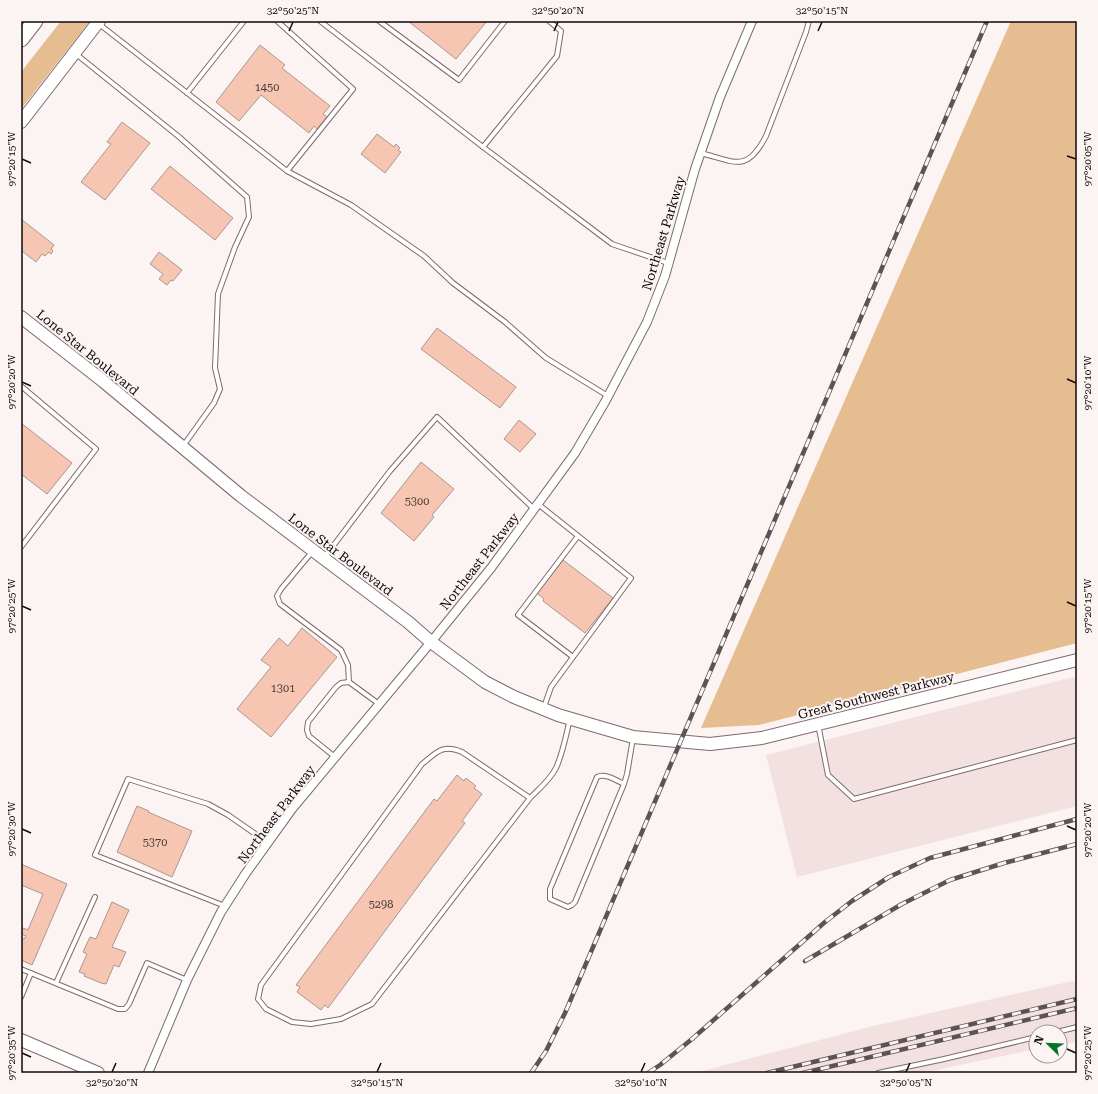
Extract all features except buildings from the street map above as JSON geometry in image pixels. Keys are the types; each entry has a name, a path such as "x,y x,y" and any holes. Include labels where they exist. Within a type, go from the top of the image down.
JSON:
{"highway":[{"path":"21,39 35,21"}],"street":[{"name":"Northeast Parkway","path":"148,1073 187,980 225,906 266,844 292,809 491,568 575,453 608,396 647,322 665,276 695,169 720,97 752,21"},
{"path":"21,122 98,22"},
{"name":"Lone Star Boulevard","path":"21,317 103,381 241,496 485,682 514,697 570,719 633,737 680,741"},
{"name":"Great Southwest Parkway","path":"680,741 710,744 754,739 1077,660"},
{"path":"21,1040 98,1073"}],"lane":[{"path":"187,93 244,21"},
{"path":"277,21 353,89 287,171"},
{"path":"320,21 483,147 612,244 668,263"},
{"path":"379,21 459,80 504,21"},
{"path":"483,147 557,56 562,31 549,21"},
{"path":"701,153 734,162 741,162 748,160 759,149 806,32 809,21"},
{"path":"98,22 287,171 351,205 424,256 453,283 505,322 546,358 608,396"},
{"path":"75,52 178,136 247,197 249,217 235,247 218,294 215,368 220,389 214,403 182,447"},
{"path":"21,386 96,449 21,548"},
{"path":"324,558 390,471 437,417 536,506 578,536 631,578 551,687 543,709"},
{"path":"573,657 518,616 578,536"},
{"path":"313,550 277,596 280,604 341,650 348,664 349,682"},
{"path":"335,757 309,736 307,730 308,722 336,687 341,683 349,682 379,704"},
{"path":"530,798 462,752 451,748 438,751 417,770 261,986 258,999 266,1009 292,1022 311,1024 341,1019 372,1004 530,798 546,782 556,768 570,719"},
{"path":"818,724 828,775 854,799 1077,740"},
{"path":"624,784 607,776 601,775 597,777 550,889 550,899 568,907 575,902 624,784 633,737"},
{"path":"225,906 95,855 128,779 208,804 228,815 254,833 266,844"},
{"path":"56,983 95,897"},
{"path":"21,969 118,1009 125,1009 129,1004 147,963 187,980"},
{"path":"21,997 31,973"},
{"path":"878,1073 1028,1039"}],"shaded area":[{"path":"61,21 90,21 21,109 21,72"},
{"path":"1011,21 1077,21 1077,643 759,725 701,728"},
{"path":"1077,676 1077,806 797,877 766,755"},
{"path":"1077,980 1077,1042 1068,1044 1068,1024 1028,1024 1028,1051 923,1073 695,1073 873,1026"}],"railway":[{"path":"531,1073 546,1051 565,1013 987,21"},
{"path":"648,1073 692,1039 825,922 852,901 889,877 930,858 1077,819"},
{"path":"805,961 902,904 950,880 1004,863 1077,844"},
{"path":"767,1073 1077,999"},
{"path":"803,1073 1077,1008"}]}
